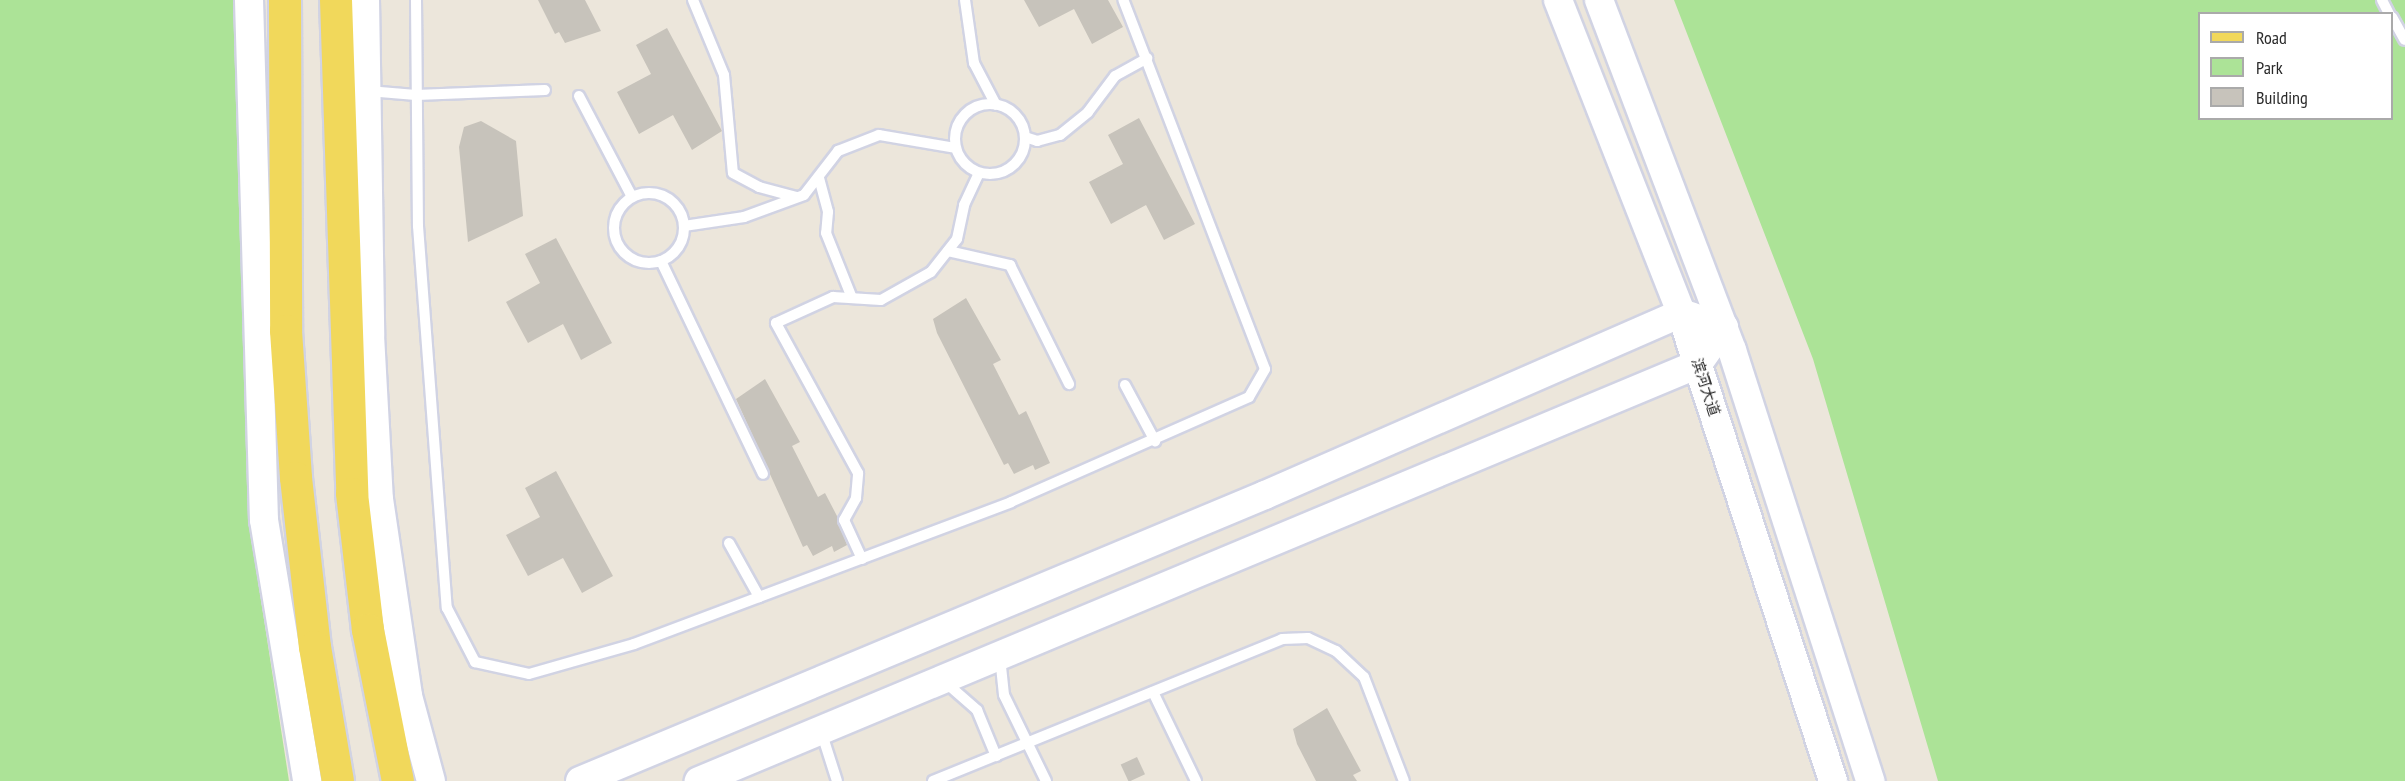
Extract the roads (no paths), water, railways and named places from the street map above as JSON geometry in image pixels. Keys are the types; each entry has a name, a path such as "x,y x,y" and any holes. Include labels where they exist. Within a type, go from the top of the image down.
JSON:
{"main road":[{"path":"285,0 286,330 296,478 315,647 338,781"},
{"path":"336,0 352,89 352,494 368,630 398,781"}],"street":[{"path":"249,0 264,520 307,781"},
{"path":"364,0 352,89 380,499 408,696 430,781"},
{"name":"滨河大道","path":"1558,0 1681,313 1833,781"},
{"path":"1599,0 1724,327 1870,781"},
{"path":"580,781 1265,495 1681,313 1724,327"},
{"path":"699,781 1698,364 1724,327"}],"lane":[{"path":"416,0 418,226 447,608 475,662 529,674 634,644 862,559 1155,441 1249,397 1265,369 1123,0"},
{"path":"693,0 724,75 733,172 759,187 797,197"},
{"path":"965,0 974,63 996,105 1016,116 1025,137 1011,167 1001,173 979,173 969,168 956,148 957,125 973,108 996,105"},
{"path":"2393,20 2405,40"},
{"path":"1025,137 1037,141 1060,135 1088,112 1115,76 1147,58"},
{"path":"352,89 416,95 545,90"},
{"path":"579,96 633,197"},
{"path":"684,226 744,217 797,197 819,178 838,152 879,135 956,148"},
{"path":"862,559 844,520 856,498 858,473 776,323 833,297 880,300 931,272 957,239 964,205 979,173"},
{"path":"819,178 828,212 826,232 852,298"},
{"path":"655,194 666,198 676,205 684,226 678,248 661,261 650,263 628,256 615,237 616,214 633,197 655,194"},
{"path":"948,251 1010,265 1068,384"},
{"path":"661,261 763,474"},
{"path":"1125,385 1155,441"},
{"path":"729,543 759,597"},
{"path":"933,781 1282,639 1308,638 1336,651 1364,677 1404,781"},
{"path":"1000,657 1004,695 1046,781"},
{"path":"943,680 977,710 996,756"},
{"path":"1153,692 1196,781"},
{"path":"821,731 837,781"}]}
